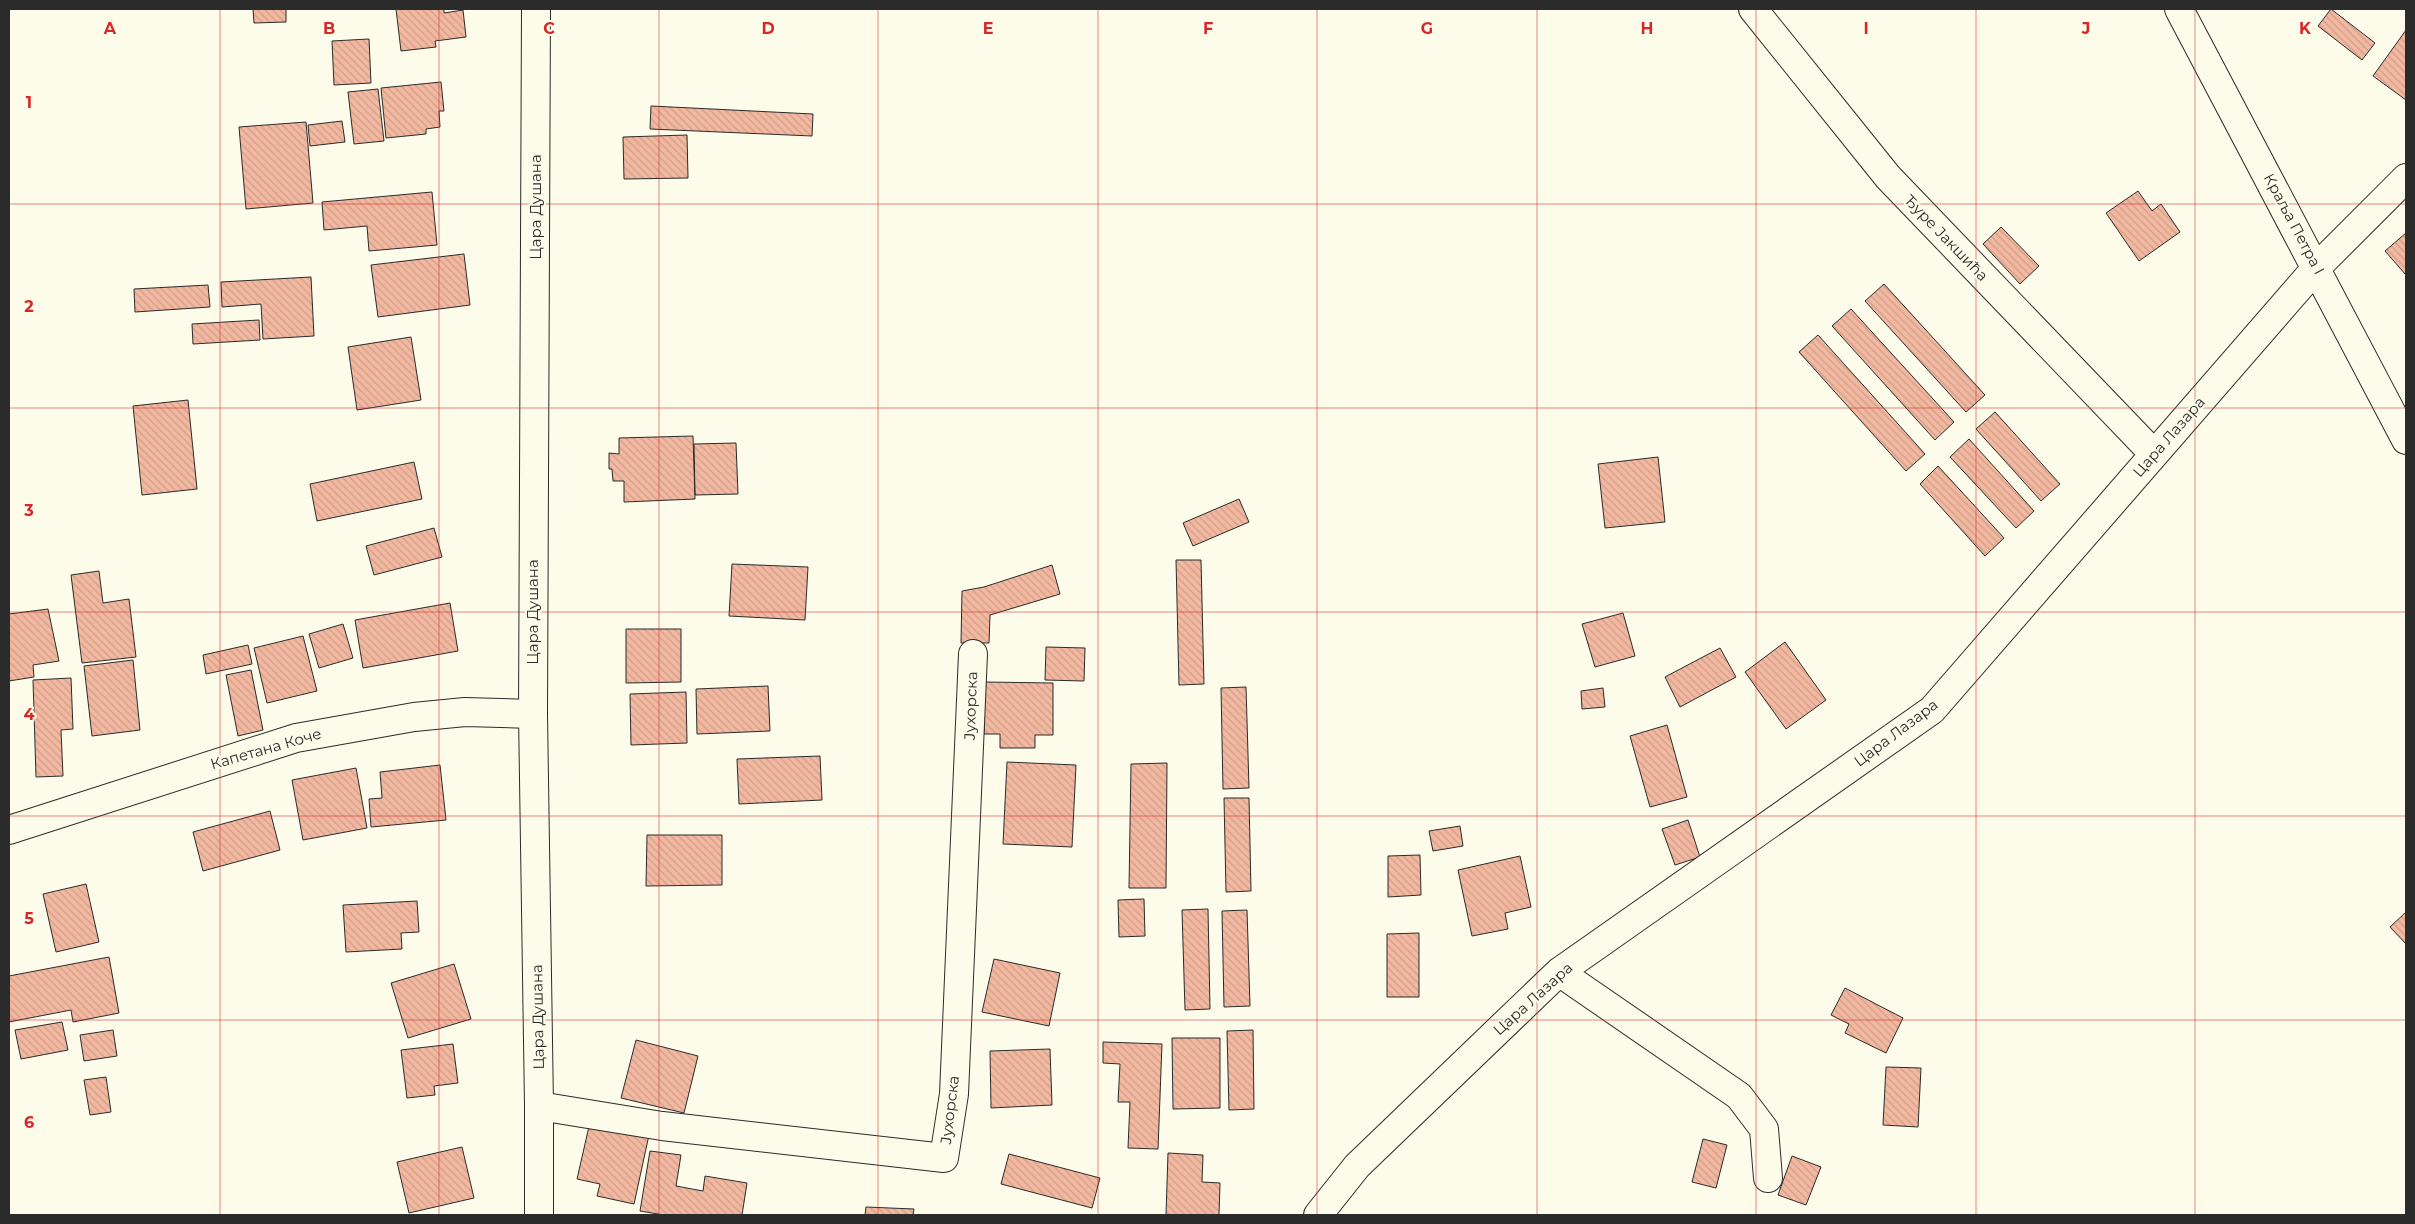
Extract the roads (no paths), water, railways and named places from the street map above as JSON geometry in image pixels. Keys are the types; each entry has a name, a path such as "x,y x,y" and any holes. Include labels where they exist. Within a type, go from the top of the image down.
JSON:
{"street":[{"name":"Цара Душана","path":"536,9 533,714 539,1215"},
{"name":"Ђуре Јакшића","path":"1753,9 1888,177 2154,454"},
{"name":"Краља Петра I","path":"2179,9 2317,267 2406,440"},
{"name":"Цара Лазара","path":"1318,1215 1357,1166 1559,972 1932,710 2317,267 2406,178"},
{"name":"Јухорска","path":"539,1106 662,1126 944,1158 954,1094 973,654"},
{"name":"Капетана Коче","path":"9,830 296,738 349,727 431,715 465,712 533,714"},
{"path":"1559,972 1739,1096 1764,1129 1768,1178"}]}
